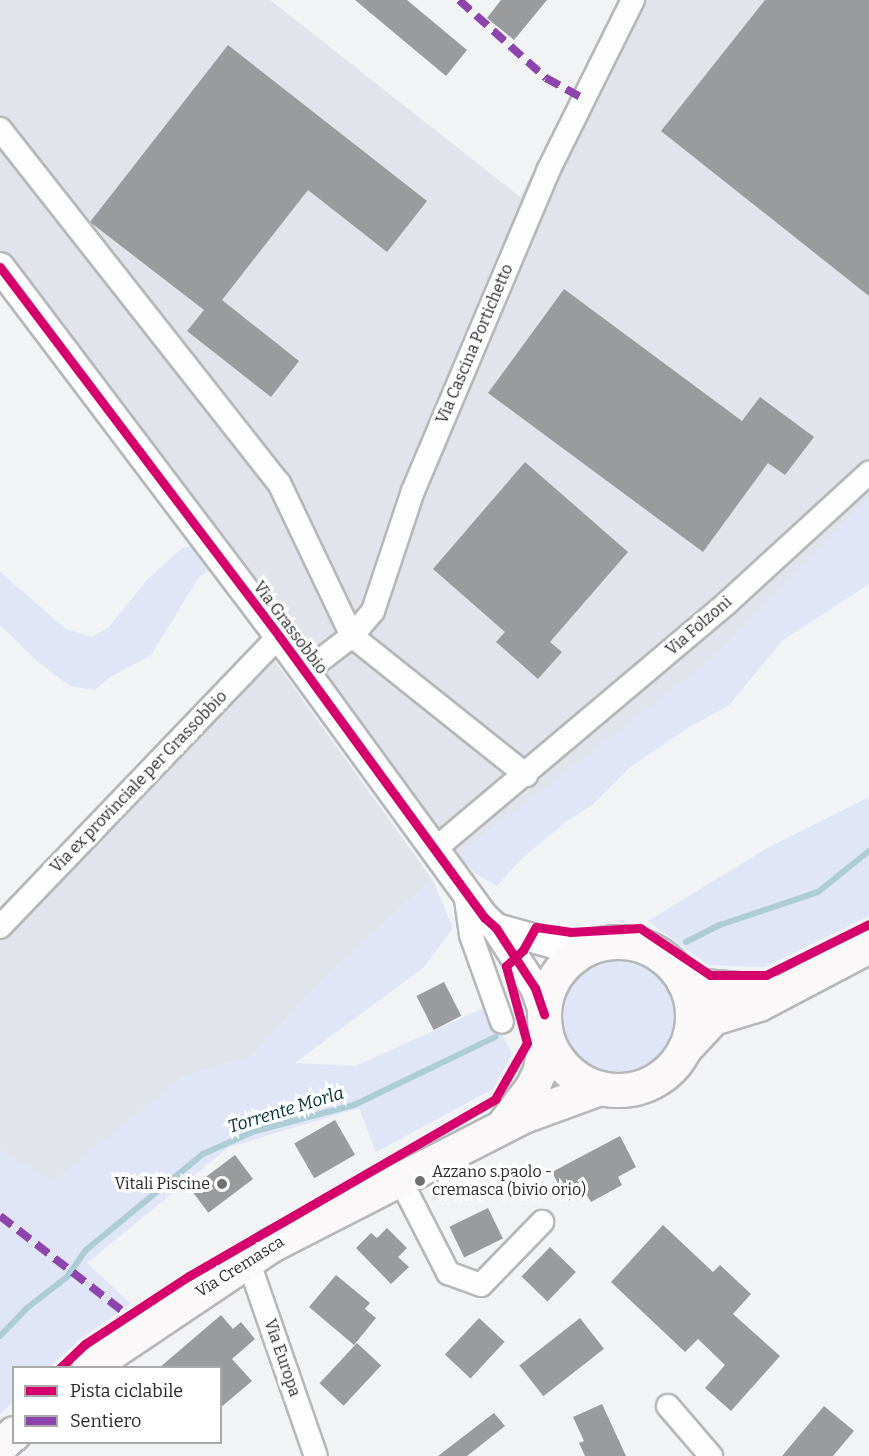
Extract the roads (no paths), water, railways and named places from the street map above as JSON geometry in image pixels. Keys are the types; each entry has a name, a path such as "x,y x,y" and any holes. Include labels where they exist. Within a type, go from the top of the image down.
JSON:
{"main road":[{"path":"684,1049 691,1015 683,981 670,964 651,950 627,943 601,944 579,953 561,969 549,990 545,1023 550,1046 565,1068 581,1080 600,1088 622,1090 654,1081 671,1067 684,1049 713,1018 759,1004 776,993 869,946"},
{"path":"683,981 776,993"},
{"name":"Via Cremasca","path":"498,1128 523,1103 532,1088 540,1070 545,1023"},
{"name":"Via Cremasca","path":"91,1366 271,1245 498,1128 548,1105 600,1088"},
{"path":"0,1446 12,1435"}],"street":[{"name":"Via Cascina Portichetto","path":"305,672 352,636 373,611 413,491 548,171 633,0"},
{"path":"0,129 279,483 352,636 526,775"},
{"name":"Via Grassobbio","path":"0,267 279,636 465,891 496,928 535,987 545,1023"},
{"name":"Via Folzoni","path":"435,849 526,775 727,603 869,473"},
{"name":"Via ex provinciale per Grassobbio","path":"0,927 279,636"},
{"name":"Via Grassobbio","path":"465,891 471,935 502,1022"},
{"path":"496,928 554,944 601,944"},
{"path":"400,1179 448,1273 481,1285 542,1222"},
{"name":"Via Europa","path":"248,1260 316,1456"},
{"path":"668,1406 711,1456"}],"waterway":[{"name":"Torrente Morla","path":"686,942 720,925 818,892 869,851"},
{"name":"Torrente Morla","path":"0,1336 27,1308 67,1277 86,1250 203,1154 255,1131 354,1105 495,1037"}],"place":[{"name":"Azzano s.paolo - cremasca (bivio orio)","path":"420,1181"},
{"name":"Vitali Piscine","path":"222,1184"}]}
